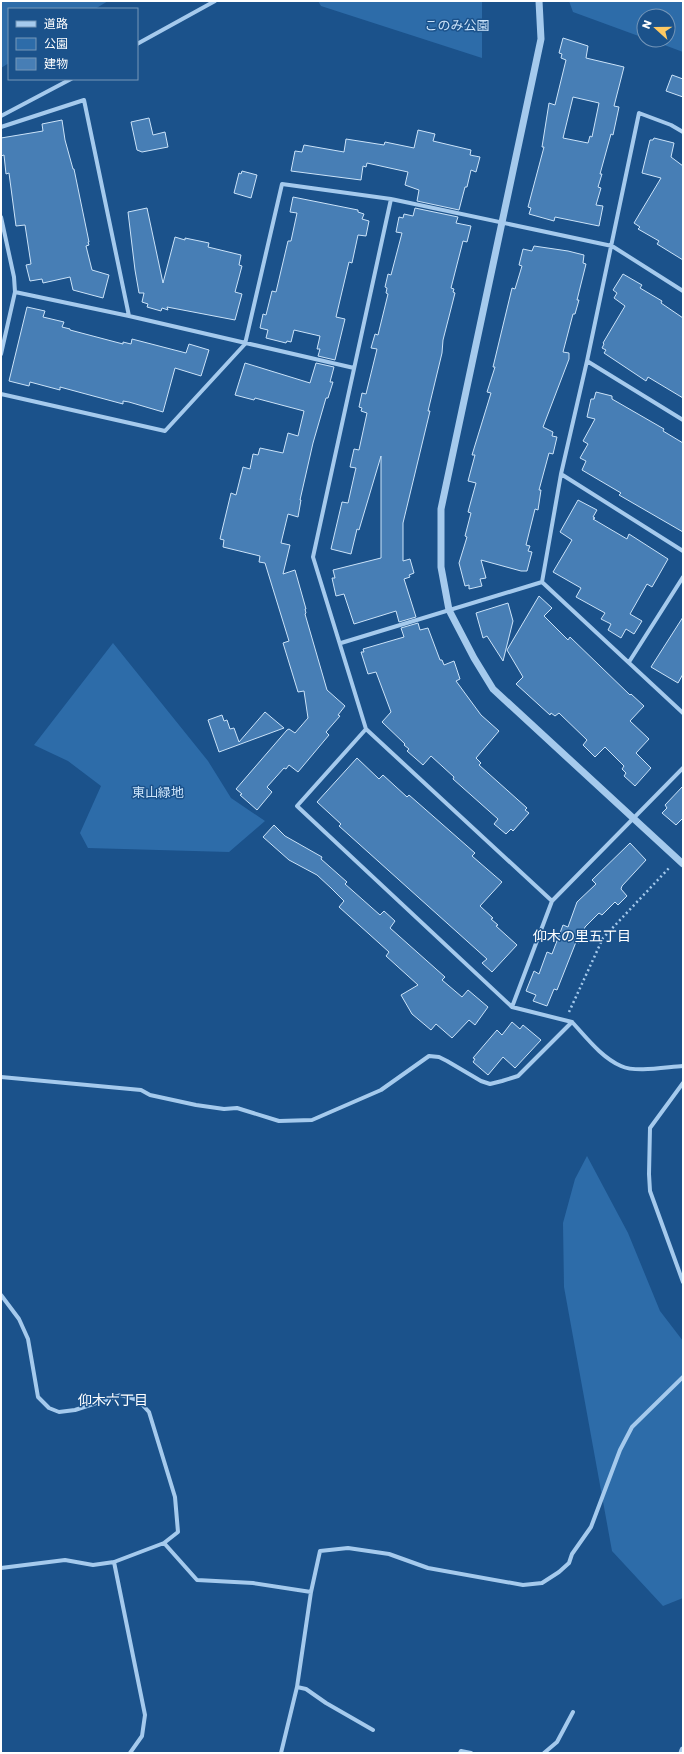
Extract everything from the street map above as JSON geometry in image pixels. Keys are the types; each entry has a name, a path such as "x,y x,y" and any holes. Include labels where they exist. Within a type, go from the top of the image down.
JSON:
{"street":[{"path":"138,43 215,1"},
{"path":"539,1 541,39 441,509 441,566 449,610 474,658 493,690 680,862"},
{"path":"1,116 69,80"},
{"path":"1,127 84,100 129,316"},
{"path":"542,582 561,474 612,246 639,113 671,125 683,132"},
{"path":"1,394 165,431 245,344 282,184 391,199 612,246 683,291"},
{"path":"391,199 313,557 341,643 366,729 552,901"},
{"path":"1,217 14,277 15,292 1,354"},
{"path":"15,292 129,316 354,368"},
{"path":"587,361 683,420"},
{"path":"561,474 683,551"},
{"path":"629,662 683,577"},
{"path":"341,643 542,582"},
{"path":"542,582 683,713"},
{"path":"366,729 297,806 512,1007 572,1022 599,1051 621,1067 638,1070 683,1066"},
{"path":"512,1007 552,901 683,768"},
{"path":"1,1077 141,1090 158,1097 224,1109 237,1108 279,1120 312,1120 381,1090 430,1056 443,1059 481,1081 490,1084 518,1076 572,1022"},
{"path":"683,1083 650,1128 649,1174 650,1191 683,1282"},
{"path":"1,1295 19,1319 28,1338 38,1397 48,1408 59,1412 75,1410 121,1395 138,1400 149,1412 175,1497 178,1532 164,1542 114,1562 93,1566 65,1560 1,1568"},
{"path":"281,1753 297,1687 311,1592 320,1551 348,1548 389,1554 428,1568 523,1585 542,1583 559,1572 569,1563 572,1554 591,1527 620,1450 632,1427 683,1377"},
{"path":"164,1542 197,1580 253,1583 311,1592"},
{"path":"114,1562 146,1715 142,1736 130,1753"},
{"path":"297,1687 306,1689 326,1703 373,1730"},
{"path":"544,1753 557,1742 573,1712"},
{"path":"460,1753 461,1751 471,1753"}],"path":[{"path":"565,1020 603,938 680,862"}],"green space":[{"path":"1,1 108,1 97,8 8,8 8,64 1,68"},
{"name":"このみ公園","path":"318,1 482,1 482,58 321,6"},
{"path":"569,1 683,1 683,52 672,48 676,48 676,8 636,8 636,35 573,12"},
{"name":"東山緑地","path":"113,643 208,761 231,798 265,821 229,852 88,848 80,833 101,786 68,761 34,745"},
{"path":"587,1156 628,1233 660,1311 683,1341 683,1598 663,1606 612,1551 564,1287 563,1223 575,1179"}],"building":[{"path":"563,38 588,46 586,58 624,67 614,106 619,107 613,135 611,134 600,174 602,174 598,187 601,188 596,205 603,206 599,226 555,217 554,221 529,214 531,208 528,207 544,147 542,147 549,103 555,105 566,60 561,58 562,54 559,53","holes":["573,97 599,103 592,137 590,136 588,143 563,138"]},
{"path":"672,75 683,79 683,97 666,91"},
{"path":"149,118 153,135 165,132 168,147 142,152 137,150 131,122"},
{"path":"62,120 65,140 74,169 89,242 89,245 86,246 92,270 109,275 103,298 73,290 70,277 43,283 42,279 30,281 26,265 31,264 25,225 16,226 9,173 6,174 4,155 1,156 1,138 43,131 42,124"},
{"path":"418,130 435,134 433,141 471,150 470,155 480,157 476,172 471,170 459,210 417,201 419,190 405,185 408,172 367,163 366,167 363,166 361,180 291,171 295,151 302,152 304,145 344,152 346,139 384,145 385,142 414,148"},
{"path":"654,138 674,143 671,157 683,166 683,260 657,244 659,241 638,229 640,227 634,223 661,178 642,173 650,140 653,140"},
{"path":"242,171 257,175 251,198 234,193 239,173 241,174"},
{"path":"293,197 358,210 358,212 364,214 362,219 369,221 366,236 358,235 352,263 349,262 336,317 345,319 335,360 318,356 320,349 317,349 320,336 294,330 291,342 287,341 286,343 266,338 268,330 260,328 263,314 266,315 272,291 276,292 288,241 291,241 297,213 290,212"},
{"path":"147,208 163,283 175,237 185,240 185,238 209,243 208,247 241,255 239,265 242,266 235,292 242,294 235,320 167,307 168,310 162,308 161,311 147,307 148,304 142,302 144,293 139,293 128,212"},
{"path":"415,208 458,217 456,223 471,226 467,242 463,241 451,288 454,289 453,292 455,293 443,340 442,353 428,411 430,411 403,523 403,561 410,559 414,573 409,575 410,577 404,579 416,617 399,622 396,611 354,624 344,594 336,596 332,578 335,578 333,570 381,558 381,456 359,530 357,529 351,554 331,549 342,502 348,503 356,468 350,467 354,449 359,450 367,413 361,411 362,408 359,407 362,393 366,394 377,349 371,348 375,334 378,335 388,294 386,293 387,288 385,287 388,274 391,275 402,233 396,232 399,217 403,218 404,214 413,216"},
{"path":"534,246 584,255 583,263 586,264 577,300 579,300 575,314 573,314 563,352 569,353 569,359 543,427 553,432 552,436 557,437 553,454 549,453 539,490 541,490 538,510 535,509 526,545 530,546 528,551 532,552 527,571 521,571 481,560 486,578 480,579 482,586 469,589 469,585 465,586 459,563 467,537 465,536 471,513 468,512 476,483 468,481 475,455 472,455 491,393 487,392 495,367 493,367 512,288 515,289 522,266 519,265 523,249 532,251"},
{"path":"623,274 642,285 640,288 662,301 661,303 683,318 683,398 648,377 646,381 604,353 606,350 602,348 603,343 625,306 614,298 617,293 613,290"},
{"path":"27,307 45,311 43,317 64,322 62,327 123,344 123,342 131,344 132,339 186,353 189,344 209,350 201,376 175,368 163,412 129,402 123,401 123,404 60,387 60,390 30,382 29,386 9,381"},
{"path":"245,363 310,383 316,363 334,367 330,382 333,382 328,398 326,398 313,443 300,500 298,517 288,514 281,543 290,545 283,574 295,570 306,609 305,614 327,690 345,706 338,715 340,716 326,732 329,735 298,772 289,765 286,769 284,768 267,787 272,792 257,810 240,795 242,794 236,789 287,730 289,729 295,733 308,718 304,691 298,692 283,643 289,641 265,563 259,562 260,556 223,547 224,540 220,539 231,493 236,495 243,467 250,469 253,454 258,455 260,448 283,453 288,433 298,436 304,411 255,398 254,400 235,395"},
{"path":"596,392 612,396 612,399 664,429 663,431 683,443 683,532 619,495 621,493 582,470 586,461 580,458 588,444 583,441 595,419 587,417 591,399 594,399"},
{"path":"578,500 597,510 593,517 595,518 593,519 627,539 629,534 668,559 652,587 647,584 630,614 642,621 634,634 626,629 621,638 608,630 611,624 601,619 605,613 576,597 581,588 553,572 572,540 560,532"},
{"path":"539,596 552,608 544,616 568,640 570,637 630,695 631,694 644,706 630,721 649,739 636,753 651,768 635,786 624,776 626,773 622,769 624,766 605,747 595,757 583,745 587,740 559,713 555,716 551,713 550,715 516,684 523,677 507,650"},
{"path":"508,603 513,621 503,661 487,636 483,638 476,613"},
{"path":"683,617 683,674 678,683 651,667"},
{"path":"418,623 420,630 428,628 440,660 442,660 444,665 454,661 460,679 456,681 481,715 499,731 476,758 481,763 479,765 527,808 525,810 529,813 513,831 511,829 506,834 494,824 498,819 453,779 454,777 431,756 423,765 407,751 409,749 404,745 405,744 382,722 391,712 376,672 368,674 361,652 364,652 363,649 404,637 401,628"},
{"path":"265,712 284,728 219,752 208,720 222,715 224,721 227,720 230,729 234,728 239,742"},
{"path":"357,758 379,779 383,775 407,797 409,795 475,853 472,856 502,882 480,906 493,918 491,919 498,925 496,926 517,945 492,972 482,963 487,959 339,826 341,824 317,802"},
{"path":"683,786 683,818 676,825 662,813 667,808 665,805"},
{"path":"274,825 285,836 322,857 321,859 347,882 345,884 380,915 384,911 395,921 390,928 445,977 442,980 462,997 468,990 488,1007 475,1025 469,1020 452,1038 436,1024 431,1030 412,1014 401,995 418,985 386,956 389,952 339,907 344,901 331,888 317,875 289,860 263,837"},
{"path":"630,843 646,860 622,886 621,889 627,896 618,905 615,902 602,915 599,913 585,927 579,943 576,942 557,990 554,989 547,1006 533,1001 536,995 526,991 534,971 539,974 547,952 552,954 563,925 568,927 577,902 596,884 592,880"},
{"path":"512,1022 520,1029 523,1025 541,1040 515,1068 503,1057 488,1075 473,1062 475,1059 473,1058 497,1030 502,1035"}],"district":[{"name":"仰木の里五丁目","path":"582,936"},
{"name":"仰木六丁目","path":"113,1400"}]}
